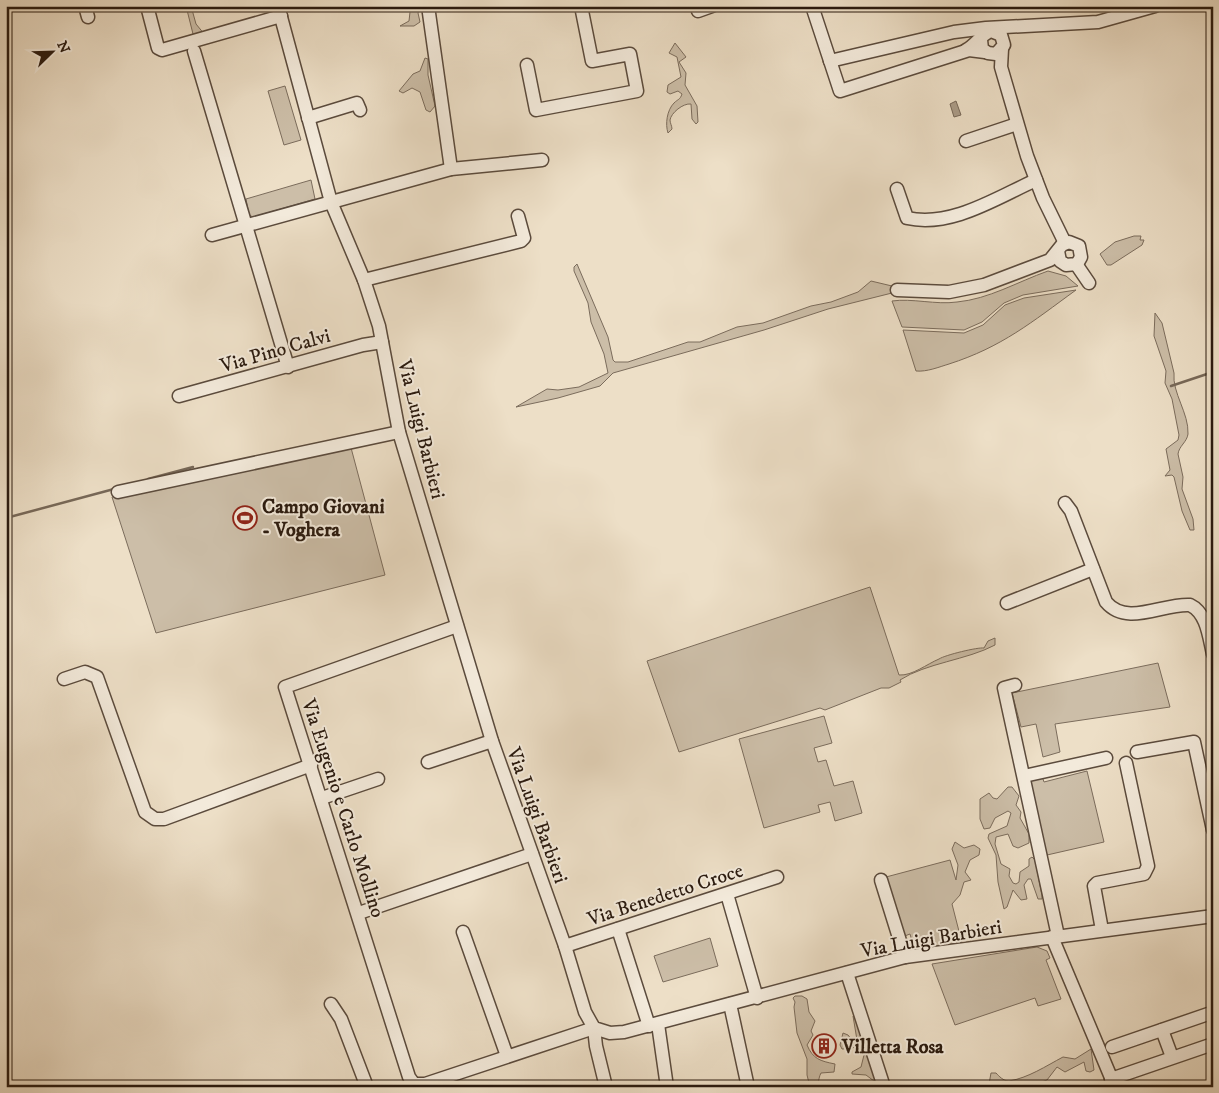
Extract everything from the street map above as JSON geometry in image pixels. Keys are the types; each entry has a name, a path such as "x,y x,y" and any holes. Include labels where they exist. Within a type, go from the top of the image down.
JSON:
{"street":[{"path":"147,6 158,48 162,50 280,11"},
{"path":"428,6 451,169"},
{"path":"526,65 536,110 637,91 630,54 592,61 581,6"},
{"path":"698,11 712,6"},
{"path":"812,6 840,91 965,51 993,37"},
{"path":"830,61 954,32 993,37 1098,22 1155,6"},
{"name":"Via Luigi Barbieri","path":"280,11 331,202 364,280 382,342 399,432 492,741 565,946 586,1012 594,1028 610,1033 624,1032 905,958 1055,936 1213,916"},
{"path":"897,290 949,292 984,285 1044,262 1062,253 1073,242 1081,250 1082,257 1076,264 1070,266 1062,253 1018,124 993,37"},
{"path":"194,51 288,367"},
{"path":"308,118 358,103 360,110"},
{"path":"966,141 1018,124"},
{"path":"212,235 451,169 542,160"},
{"path":"897,190 906,218 930,220 958,215 1036,180"},
{"path":"364,280 521,241 524,238 518,216"},
{"path":"1076,264 1089,283"},
{"name":"Via Pino Calvi","path":"179,396 364,345 382,342"},
{"path":"118,492 399,432"},
{"path":"1065,503 1071,510 1106,602 1113,610 1128,614 1182,604 1195,607 1204,618 1212,648"},
{"path":"1007,603 1093,569"},
{"name":"Via Eugenio e Carlo Mollino","path":"413,1085 286,687 457,626"},
{"path":"64,679 85,672 97,677 145,812 155,819 170,817 311,765"},
{"path":"1015,686 1004,688 1024,776 1055,936 1113,1083 1176,1056 1213,1044"},
{"path":"428,762 492,741"},
{"path":"1137,752 1194,742 1213,830"},
{"path":"1024,776 1106,758"},
{"path":"1102,930 1094,886 1097,883 1144,874 1148,866 1126,763"},
{"path":"322,798 378,780"},
{"path":"359,913 532,854"},
{"name":"Via Benedetto Croce","path":"565,946 777,877"},
{"path":"881,880 905,958"},
{"path":"727,894 757,998"},
{"path":"618,929 653,1025 667,1087"},
{"path":"463,932 507,1056"},
{"path":"847,973 884,1087"},
{"path":"331,1004 341,1019 367,1087"},
{"path":"730,1004 748,1087"},
{"path":"1112,1047 1211,1013"},
{"path":"413,1085 424,1084 594,1028 596,1046 606,1087"},
{"path":"1162,1030 1176,1056"}],"shaded area":[{"path":"186,6 191,6 196,24 205,35 194,38"},
{"path":"408,6 420,6 418,13 420,22 414,26 400,26 409,21 410,12"},
{"path":"675,43 686,57 679,62 686,73 685,85 697,106 698,122 696,124 692,119 691,104 684,105 671,117 672,129 668,133 668,113 682,94 678,91 670,94 667,92 668,85 681,77 677,57 669,53"},
{"path":"425,58 428,59 428,75 435,106 430,112 426,110 420,92 412,88 403,93 399,91 413,74 420,71"},
{"path":"285,86 301,140 284,145 268,91"},
{"path":"956,101 961,115 954,117 950,104"},
{"path":"311,180 315,199 253,217 249,215 246,199"},
{"path":"1134,236 1141,236 1140,240 1144,240 1142,245 1111,265 1107,265 1100,254 1115,242"},
{"path":"577,264 608,337 615,362 628,362 688,342 700,342 737,327 763,323 811,306 831,302 858,292 871,281 892,286 892,293 828,309 764,330 613,373 600,386 516,407 547,389 558,390 579,387 608,373 604,354 591,322 588,303 574,271 574,267"},
{"path":"1048,271 1066,276 1078,286 1023,295 1004,303 982,322 964,330 902,327 892,301 908,300 949,303 969,300 992,294"},
{"path":"1076,290 1001,342 937,368 916,371 903,330 964,333 983,325 1005,305 1024,298"},
{"path":"1155,313 1162,323 1174,373 1175,388 1188,426 1187,437 1178,454 1183,477 1182,489 1193,519 1194,530 1190,530 1182,511 1174,477 1172,475 1165,476 1170,470 1166,449 1178,440 1179,435 1172,399 1165,383 1166,371 1154,336"},
{"name":"Campo Giovani - Voghera","path":"350,444 385,575 156,633 112,497"},
{"path":"870,587 899,675 914,672 948,655 984,648 988,641 995,638 995,645 922,669 910,674 900,680 901,682 889,688 881,688 825,710 820,708 679,752 647,661"},
{"path":"1158,663 1170,707 1055,724 1060,752 1043,757 1036,724 1021,727 1012,693"},
{"path":"824,716 832,743 814,748 818,762 826,760 834,786 853,781 862,813 835,821 830,802 818,805 820,812 764,828 739,739"},
{"path":"1087,771 1104,842 1047,855 1029,780 1042,776 1044,782"},
{"path":"1008,787 1012,787 1019,796 1016,805 1021,812 1020,818 1029,834 1029,843 1018,848 1013,846 1008,834 996,837 995,844 1001,864 1010,869 1009,876 1013,883 1016,884 1019,882 1020,872 1029,866 1029,859 1032,857 1035,860 1042,899 1038,899 1031,879 1028,879 1024,885 1027,899 1021,900 1013,890 1007,907 1004,909 998,882 996,855 988,838 989,834 1007,826 1011,813 1008,811 995,818 990,828 984,829 980,819 980,799 989,793 993,798 997,799"},
{"path":"955,842 964,848 974,845 980,849 979,855 970,860 965,872 971,880 964,882 960,895 952,904 962,943 914,948 910,934 902,937 886,877 950,860 956,880 958,865 952,849"},
{"path":"710,938 718,966 663,982 654,956"},
{"path":"1037,947 1047,951 1050,958 1046,960 1061,999 1038,1006 1035,998 955,1025 932,964"},
{"path":"795,996 802,996 807,999 809,1012 815,1021 811,1031 813,1035 807,1045 809,1050 818,1059 835,1064 834,1072 821,1073 816,1086 813,1087 810,1087 807,1075 807,1059 797,1033 795,1002 793,998"},
{"path":"853,1016 855,1016 879,1087 872,1087 874,1081 866,1075 852,1074 852,1072 861,1067 864,1055 862,1051 857,1048 842,1049 840,1045 843,1033 848,1035 853,1041 857,1040"},
{"path":"1091,1049 1094,1070 1090,1072 1086,1071 1084,1062 1065,1072 1057,1067 1047,1080 1028,1087 979,1087 989,1084 991,1073 996,1073 1001,1078 1009,1081 1037,1071 1063,1057 1075,1059"}],"waterway":[{"path":"1171,386 1213,372"},
{"path":"148,479 193,467"},
{"path":"6,518 114,489"}],"place":[{"name":"Campo Giovani - Voghera","path":"245,518"},
{"name":"Villetta Rosa","path":"824,1046"}]}
